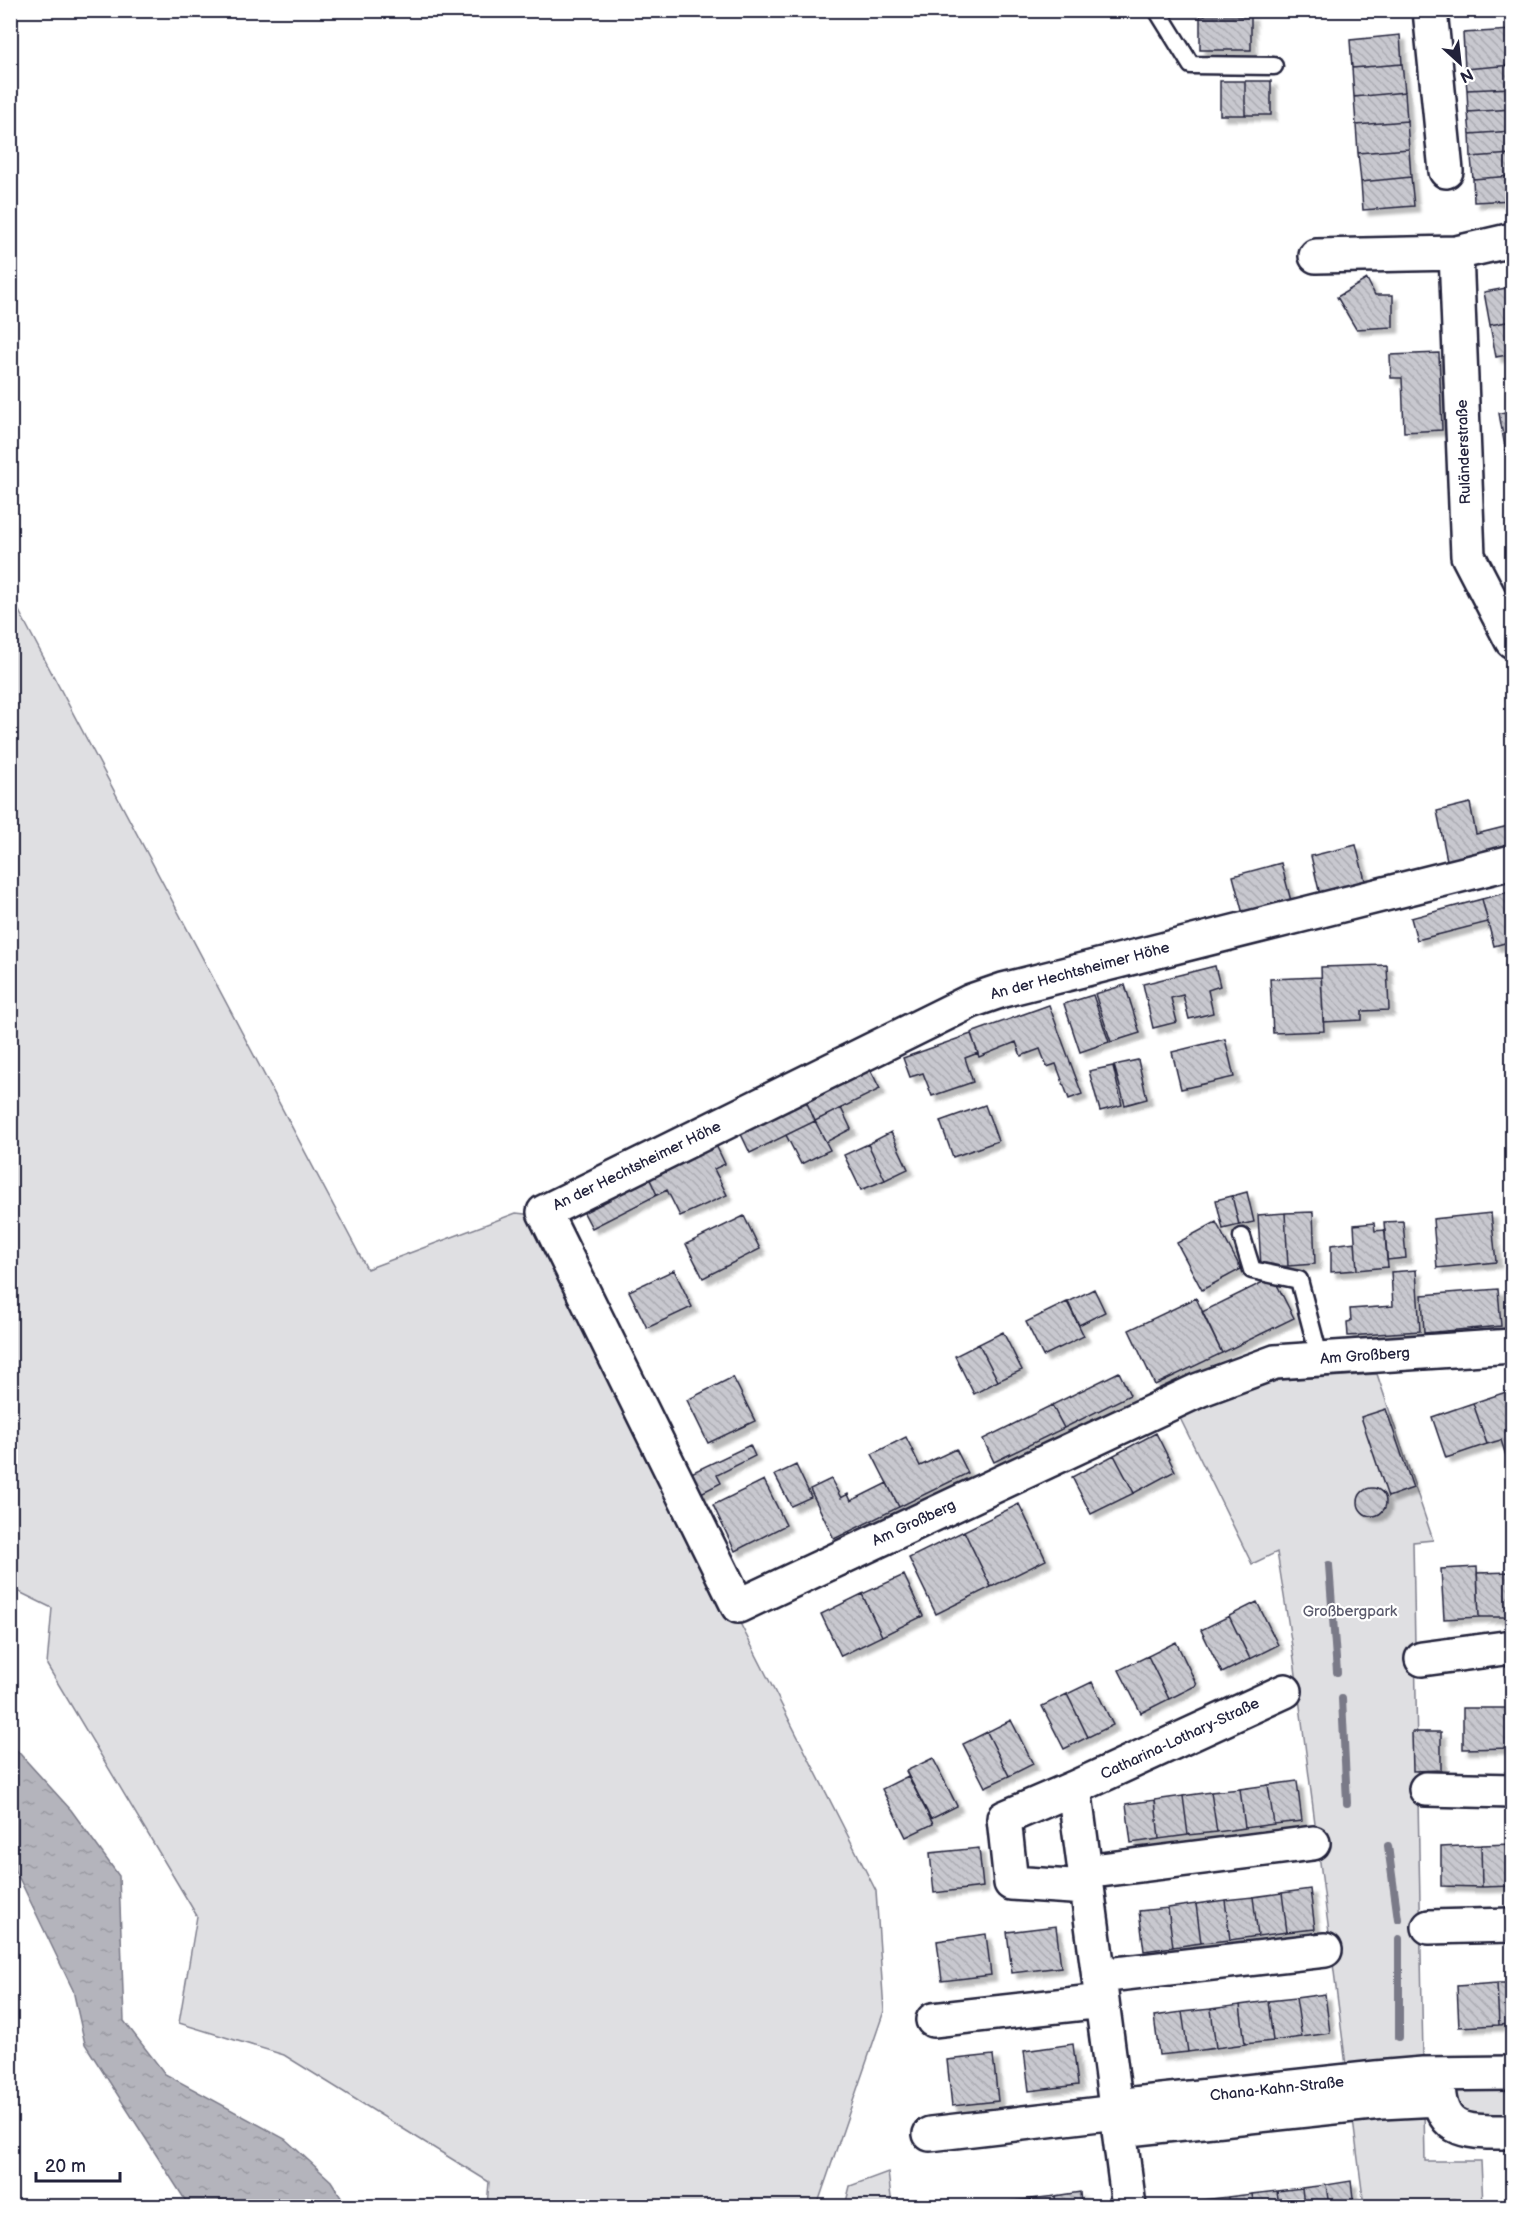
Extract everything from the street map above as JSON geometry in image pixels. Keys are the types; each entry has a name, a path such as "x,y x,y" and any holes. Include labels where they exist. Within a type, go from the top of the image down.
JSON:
{"street":[{"path":"1431,10 1446,171"},
{"path":"1316,256 1456,253 1512,240"},
{"name":"Ruländerstraße","path":"1456,253 1468,556 1512,640"},
{"name":"An der Hechtsheimer Höhe","path":"544,1212 961,1006 992,993 1512,862"},
{"name":"Am Großberg","path":"544,1212 738,1606 1199,1390 1275,1362 1512,1346"},
{"path":"1422,1659 1512,1647"},
{"name":"Catharina-Lothary-Straße","path":"1285,1691 1004,1818 1011,1883 1086,1880 1312,1843"},
{"path":"1074,1788 1128,2206"},
{"path":"1426,1789 1512,1791"},
{"path":"1429,1927 1512,1924"},
{"path":"933,2020 1100,1988 1325,1950"},
{"name":"Chana-Kahn-Straße","path":"1117,2116 1364,2079 1438,2086 1512,2073"},
{"path":"1438,2086 1452,2124 1461,2129 1478,2132 1512,2132"},
{"path":"930,2134 1117,2116"}],"lane":[{"path":"1157,10 1191,65 1274,66"},
{"path":"1242,1237 1252,1270 1299,1280 1320,1360"}],"green space":[{"path":"10,594 367,1269 516,1213 525,1214 536,1221 876,1891 884,2011 817,2206 487,2206 489,2182 284,2055 179,2023 197,1916 47,1665 52,1608 11,1588"},
{"name":"Großbergpark","path":"1377,1374 1433,1540 1413,1542 1425,2161 1481,2161 1483,2206 1364,2206 1294,1659 1277,1552 1252,1564 1178,1414 1251,1385 1280,1380"},
{"path":"1512,2083 1512,2119 1471,2115 1459,2106 1455,2098 1458,2089"},
{"path":"888,2172 892,2206 845,2206 850,2186"}],"water":[{"path":"11,1744 71,1810 119,1876 124,2021 165,2074 285,2139 331,2181 347,2206 189,2206 85,2044 73,1990 11,1865"}],"building":[{"path":"1200,16 1251,16 1251,50 1200,50"},
{"path":"1512,30 1512,65 1465,69 1463,33"},
{"path":"1400,35 1402,64 1352,68 1350,40"},
{"path":"1402,64 1405,92 1354,97 1352,68"},
{"path":"1512,65 1512,88 1467,90 1465,69"},
{"path":"1220,81 1245,81 1245,115 1220,115"},
{"path":"1245,81 1271,81 1271,115 1245,115"},
{"path":"1512,88 1512,109 1468,112 1467,90"},
{"path":"1405,92 1407,121 1356,125 1354,97"},
{"path":"1512,109 1512,131 1470,134 1468,112"},
{"path":"1407,121 1409,149 1358,153 1356,125"},
{"path":"1512,131 1512,154 1471,157 1470,134"},
{"path":"1409,149 1411,177 1361,182 1358,153"},
{"path":"1512,154 1512,176 1473,179 1471,157"},
{"path":"1512,176 1512,200 1474,202 1473,179"},
{"path":"1411,177 1414,206 1363,210 1361,182"},
{"path":"1367,279 1375,295 1393,295 1393,327 1356,329 1337,297"},
{"path":"1512,287 1512,321 1490,325 1484,292"},
{"path":"1512,321 1512,354 1496,357 1490,325"},
{"path":"1439,353 1442,430 1404,432 1402,378 1391,378 1390,355"},
{"path":"1512,411 1512,464 1508,464 1499,413"},
{"path":"1470,803 1476,834 1512,825 1512,849 1448,865 1437,811"},
{"path":"1356,845 1366,884 1320,895 1311,856"},
{"path":"1281,863 1291,901 1243,914 1233,876"},
{"path":"1512,891 1512,941 1494,946 1482,899"},
{"path":"1482,899 1488,922 1417,940 1411,918"},
{"path":"1387,965 1389,1010 1362,1011 1362,1020 1323,1022 1321,967"},
{"path":"1215,966 1220,986 1208,990 1213,1013 1189,1019 1183,995 1171,998 1177,1022 1153,1028 1143,984"},
{"path":"1321,977 1324,1031 1273,1033 1270,979"},
{"path":"1125,985 1140,1033 1111,1042 1095,994"},
{"path":"1093,995 1109,1042 1080,1052 1064,1004"},
{"path":"1049,1005 1082,1094 1069,1099 1056,1064 1047,1067 1040,1049 1021,1056 1016,1042 979,1057 971,1033"},
{"path":"971,1034 978,1053 965,1058 973,1082 932,1096 923,1073 910,1077 903,1058"},
{"path":"1225,1039 1234,1077 1181,1089 1172,1052"},
{"path":"1138,1060 1147,1099 1125,1105 1114,1065"},
{"path":"1113,1066 1122,1105 1100,1111 1089,1071"},
{"path":"870,1069 880,1089 815,1121 806,1101"},
{"path":"806,1101 815,1121 750,1153 740,1132"},
{"path":"985,1105 998,1141 953,1157 940,1121"},
{"path":"841,1108 851,1129 826,1142 815,1121"},
{"path":"815,1121 830,1150 801,1164 786,1135"},
{"path":"891,1132 908,1169 885,1180 868,1144"},
{"path":"715,1143 725,1164 714,1169 727,1195 680,1216 667,1190 657,1195 648,1175"},
{"path":"868,1144 885,1180 861,1190 844,1155"},
{"path":"648,1175 657,1195 592,1228 582,1209"},
{"path":"1247,1192 1254,1222 1239,1225 1232,1196"},
{"path":"1232,1196 1239,1225 1223,1229 1216,1200"},
{"path":"1313,1212 1315,1264 1288,1266 1285,1213"},
{"path":"1285,1213 1288,1266 1261,1267 1258,1215"},
{"path":"1491,1213 1496,1262 1437,1268 1433,1219"},
{"path":"744,1216 760,1249 703,1278 686,1244"},
{"path":"1403,1221 1406,1258 1387,1260 1384,1222"},
{"path":"1216,1222 1241,1269 1202,1290 1177,1243"},
{"path":"1374,1223 1375,1231 1385,1230 1388,1267 1357,1270 1354,1225"},
{"path":"1355,1242 1357,1270 1331,1272 1331,1245"},
{"path":"674,1270 692,1307 647,1328 629,1291"},
{"path":"1416,1270 1420,1331 1348,1336 1347,1322 1351,1321 1350,1309 1393,1306 1391,1272"},
{"path":"1273,1277 1294,1318 1222,1353 1202,1312"},
{"path":"1094,1289 1105,1312 1079,1325 1068,1302"},
{"path":"1498,1289 1501,1326 1424,1333 1422,1295"},
{"path":"1196,1298 1222,1353 1155,1385 1129,1330"},
{"path":"1067,1302 1084,1336 1043,1356 1026,1322"},
{"path":"1003,1332 1022,1370 998,1381 979,1344"},
{"path":"979,1344 998,1381 974,1394 955,1356"},
{"path":"1119,1372 1130,1395 1064,1428 1052,1405"},
{"path":"733,1377 755,1421 708,1443 687,1400"},
{"path":"1512,1390 1512,1457 1507,1459 1501,1440 1487,1444 1473,1403"},
{"path":"1473,1403 1487,1444 1446,1458 1432,1417"},
{"path":"1052,1405 1064,1428 994,1462 983,1439"},
{"path":"1386,1409 1413,1488 1388,1497 1361,1417"},
{"path":"1156,1433 1175,1471 1134,1493 1114,1455"},
{"path":"906,1437 920,1466 956,1449 968,1473 899,1507 872,1454"},
{"path":"750,1445 755,1456 717,1475 721,1483 699,1494 689,1474"},
{"path":"1114,1455 1134,1493 1091,1514 1072,1477"},
{"path":"796,1465 811,1497 791,1506 775,1475"},
{"path":"831,1479 841,1498 848,1494 851,1501 887,1483 899,1507 834,1539 810,1489"},
{"path":"764,1480 786,1525 735,1551 713,1505"},
{"path":"1372,1488 1382,1492 1386,1502 1382,1512 1372,1516 1362,1512 1358,1502 1362,1492"},
{"path":"1019,1504 1046,1560 991,1587 964,1531"},
{"path":"964,1531 991,1587 936,1614 909,1558"},
{"path":"1477,1567 1479,1617 1444,1619 1441,1569"},
{"path":"1512,1572 1512,1617 1479,1617 1477,1573"},
{"path":"904,1575 923,1616 882,1636 862,1594"},
{"path":"862,1594 882,1636 841,1656 821,1614"},
{"path":"1257,1602 1278,1645 1250,1659 1229,1616"},
{"path":"1229,1616 1250,1659 1222,1673 1201,1630"},
{"path":"1176,1642 1197,1685 1169,1699 1148,1656"},
{"path":"1148,1656 1169,1699 1141,1713 1119,1670"},
{"path":"1092,1682 1113,1725 1088,1737 1067,1694"},
{"path":"1067,1694 1088,1737 1064,1749 1042,1706"},
{"path":"1463,1708 1512,1708 1512,1748 1463,1749"},
{"path":"1011,1720 1033,1764 1009,1776 987,1732"},
{"path":"987,1732 1009,1776 985,1787 963,1744"},
{"path":"1412,1732 1441,1732 1441,1770 1413,1771"},
{"path":"933,1758 957,1806 931,1819 906,1771"},
{"path":"908,1776 933,1824 906,1837 882,1789"},
{"path":"1297,1781 1302,1821 1274,1824 1268,1785"},
{"path":"1268,1785 1274,1824 1245,1828 1240,1789"},
{"path":"1240,1789 1245,1828 1217,1832 1211,1792"},
{"path":"1211,1792 1217,1832 1188,1835 1183,1796"},
{"path":"1183,1796 1188,1835 1159,1839 1155,1800"},
{"path":"1155,1800 1159,1839 1131,1843 1126,1804"},
{"path":"1512,1844 1512,1886 1482,1887 1481,1845"},
{"path":"1481,1845 1482,1887 1441,1886 1441,1847"},
{"path":"979,1848 983,1887 934,1893 930,1853"},
{"path":"1310,1889 1315,1929 1287,1932 1282,1893"},
{"path":"1282,1893 1287,1932 1258,1936 1253,1897"},
{"path":"1253,1897 1258,1936 1230,1940 1225,1900"},
{"path":"1225,1900 1230,1940 1201,1943 1196,1904"},
{"path":"1196,1904 1201,1943 1173,1947 1168,1908"},
{"path":"1168,1908 1173,1947 1144,1951 1139,1911"},
{"path":"1056,1926 1061,1967 1012,1973 1007,1932"},
{"path":"986,1934 991,1975 942,1981 937,1941"},
{"path":"1497,1983 1512,1983 1512,2024 1499,2025"},
{"path":"1497,1983 1499,2025 1459,2027 1457,1986"},
{"path":"1325,1994 1330,2033 1302,2037 1296,1998"},
{"path":"1296,1998 1302,2037 1273,2041 1268,2001"},
{"path":"1268,2001 1273,2041 1245,2044 1240,2005"},
{"path":"1240,2005 1245,2044 1216,2048 1211,2009"},
{"path":"1211,2009 1216,2048 1188,2052 1182,2012"},
{"path":"1182,2012 1188,2052 1159,2055 1154,2016"},
{"path":"1073,2044 1078,2085 1029,2091 1024,2051"},
{"path":"993,2055 998,2101 952,2106 947,2060"},
{"path":"1351,2181 1354,2206 1329,2206 1326,2185"},
{"path":"1326,2185 1329,2206 1304,2206 1302,2188"},
{"path":"1302,2188 1304,2206 1279,2206 1277,2191"},
{"path":"1277,2191 1279,2206 1254,2206 1252,2194"},
{"path":"1080,2192 1081,2206 1056,2206 1055,2196"},
{"path":"1252,2194 1254,2206 1229,2206 1228,2197"},
{"path":"1055,2196 1056,2206 1032,2206 1031,2199"},
{"path":"1228,2197 1229,2206 1204,2206 1203,2200"},
{"path":"1031,2199 1032,2206 1007,2206 1006,2202"},
{"path":"1203,2200 1204,2206 1179,2206 1178,2204"},
{"path":"1006,2202 1007,2206 982,2206 982,2205"}],"waterway":[{"path":"1329,1565 1337,1672"},
{"path":"1342,1699 1347,1803"},
{"path":"1388,1846 1398,1919"},
{"path":"1399,1939 1399,2037"},
{"path":"1454,2202 1455,2206"}]}
